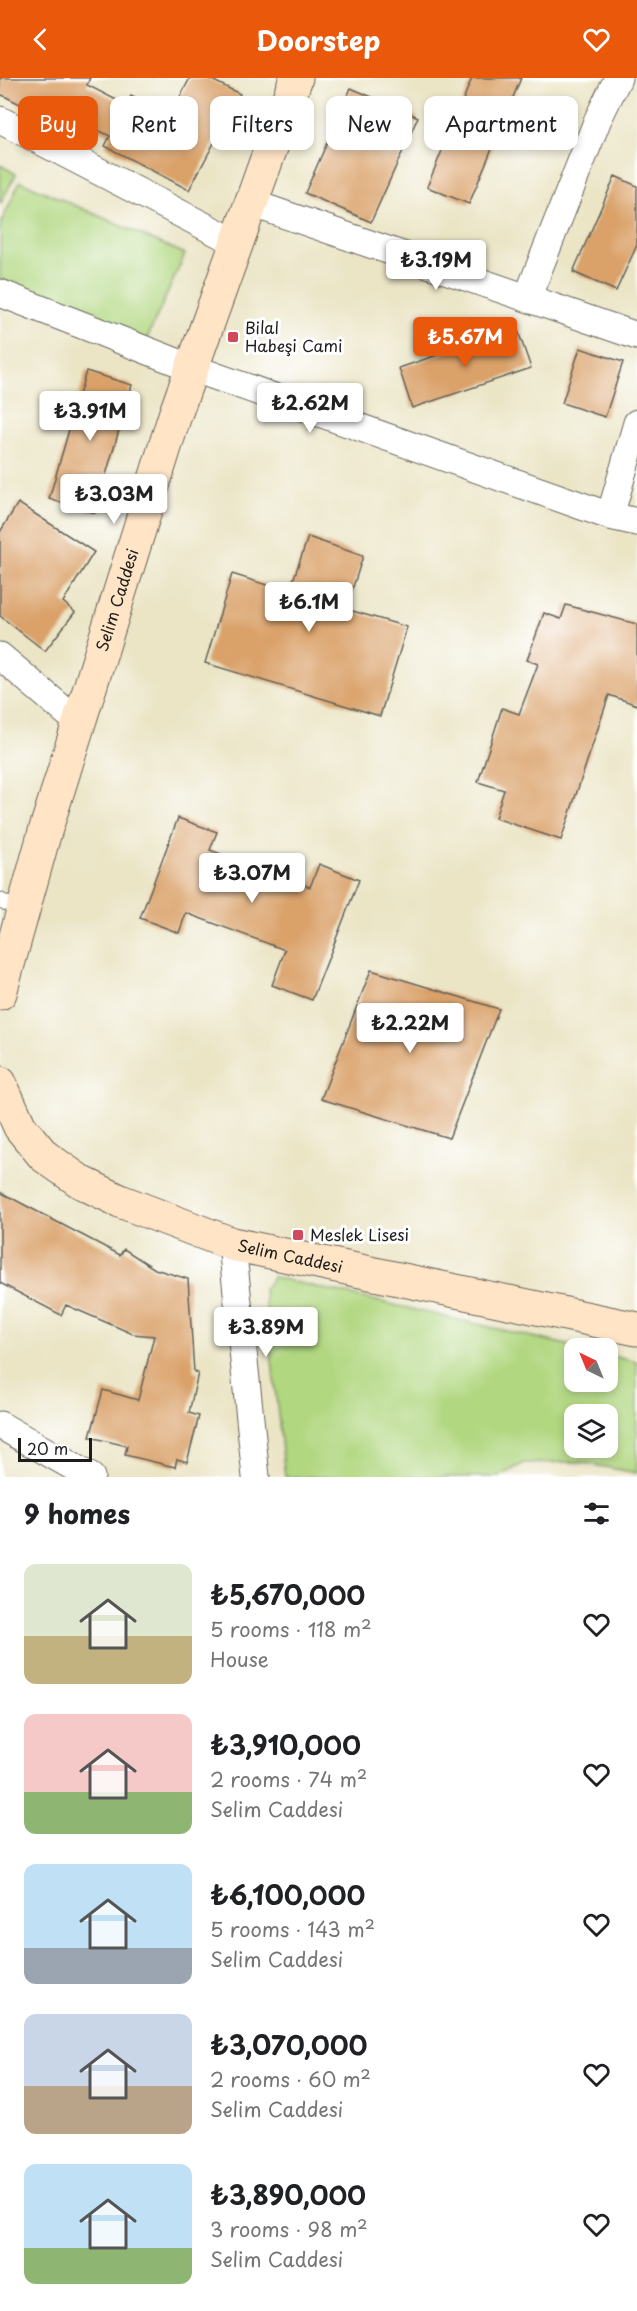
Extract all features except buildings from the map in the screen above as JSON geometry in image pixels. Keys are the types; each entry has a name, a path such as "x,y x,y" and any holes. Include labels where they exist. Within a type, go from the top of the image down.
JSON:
{"main road":[{"name":"Selim Caddesi","path":"0,993 12,906 79,723 192,368 296,78"},
{"name":"Selim Caddesi","path":"2,1093 20,1127 44,1156 81,1182 120,1201 232,1244 637,1329"}],"street":[{"path":"528,296 598,118 618,78"},
{"path":"0,120 237,243"},
{"path":"251,203 528,296 637,336"},
{"path":"0,293 192,368 610,516 637,522"},
{"path":"610,516 637,423"},
{"path":"0,656 79,723"},
{"path":"232,1244 256,1477"},
{"path":"0,1425 91,1477"}],"green space":[{"path":"0,165 16,174 0,204"},
{"path":"20,181 185,254 145,343 0,279 0,226"},
{"path":"273,1277 564,1344 564,1392 618,1392 618,1357 637,1362 637,1473 579,1462 524,1463 499,1477 285,1477 264,1290"}],"place":[{"name":"Bilal Habeşi Cami","path":"233,337"},
{"name":"Meslek Lisesi","path":"298,1235"}]}
